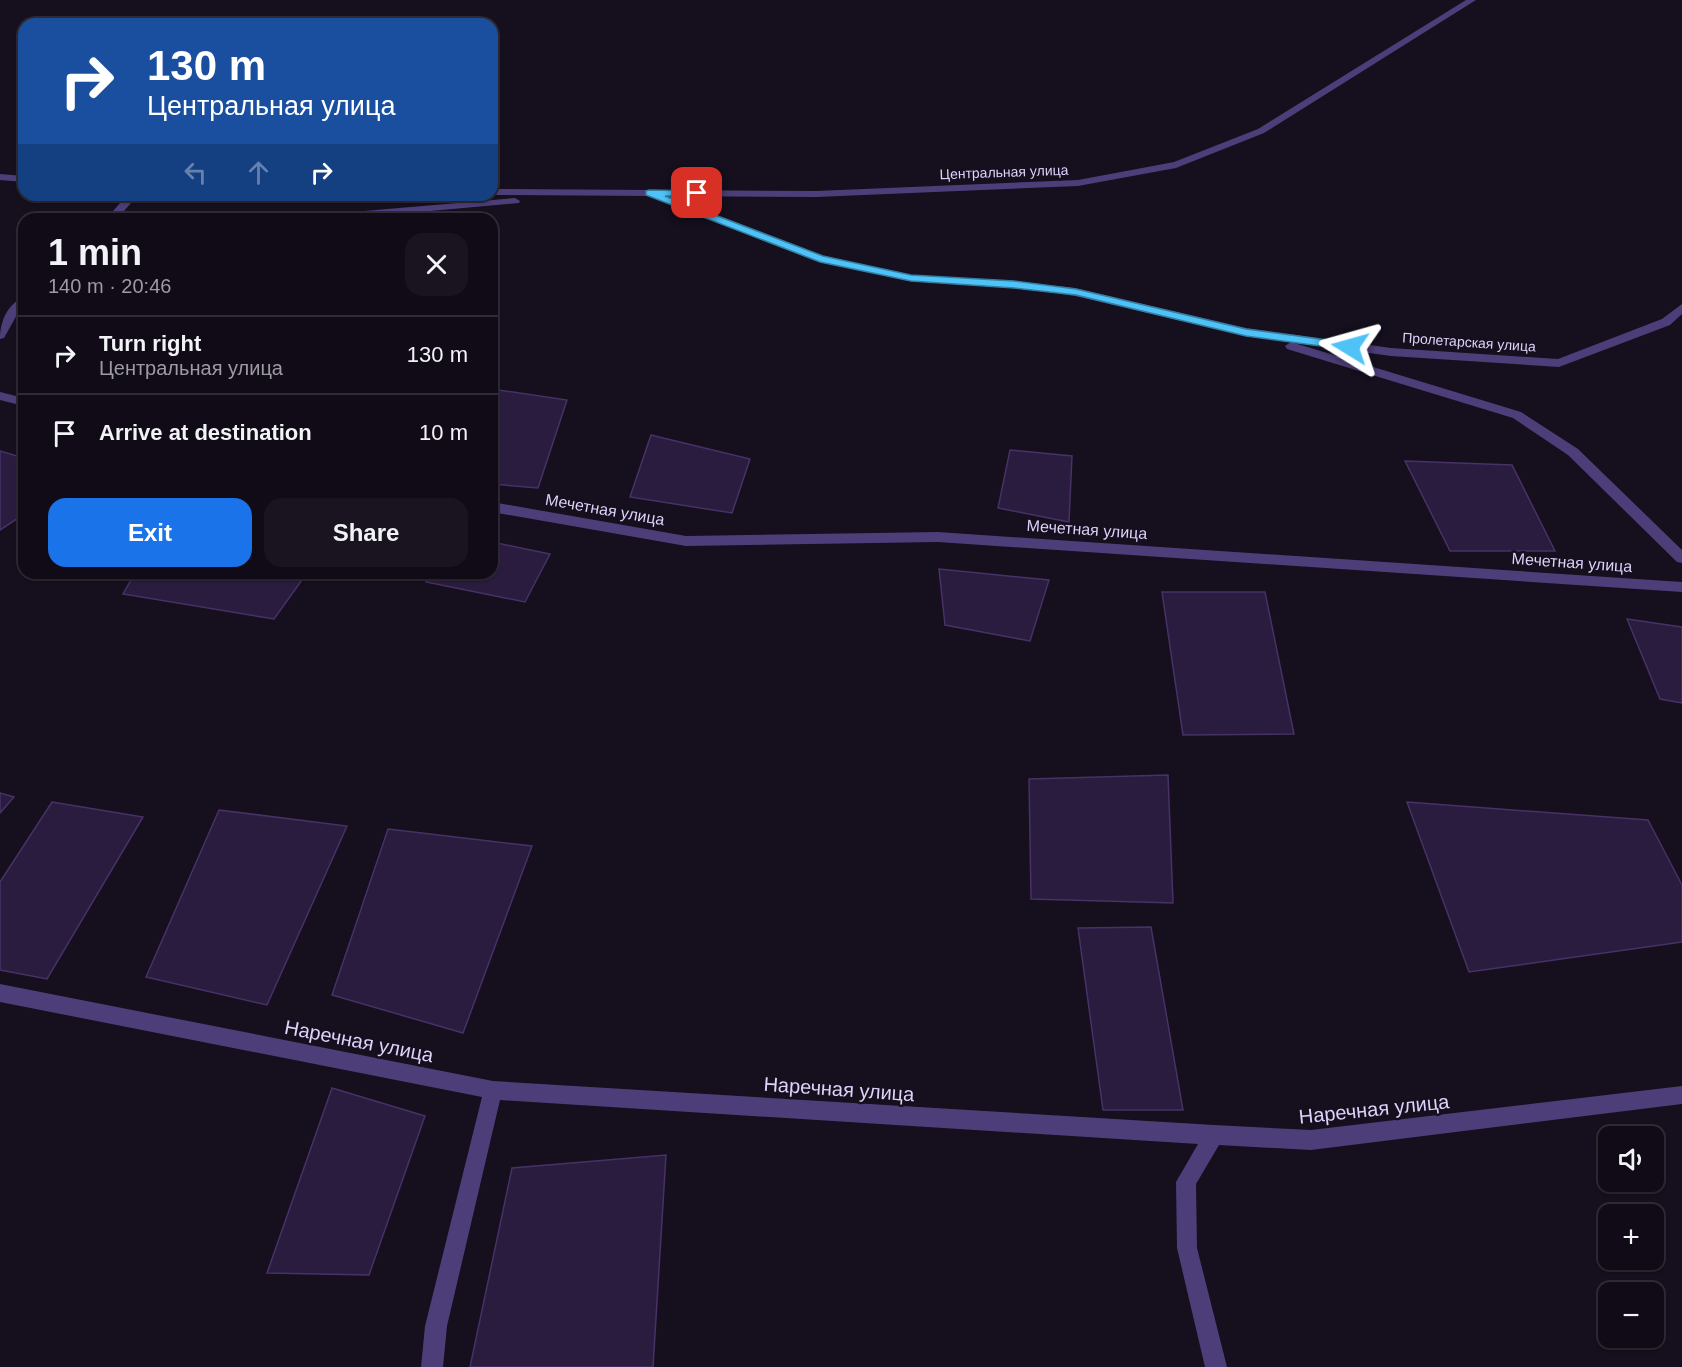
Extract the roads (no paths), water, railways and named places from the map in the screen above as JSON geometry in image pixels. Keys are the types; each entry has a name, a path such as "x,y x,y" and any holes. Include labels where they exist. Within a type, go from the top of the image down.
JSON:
{"street":[{"name":"Центральная улица","path":"498,192 816,194 1078,183 1176,165 1261,131 1472,0"},
{"path":"0,177 18,178"},
{"path":"376,213 610,193"},
{"name":"Пролетарская улица","path":"649,193 820,259 911,278 1076,292 1246,332 1391,352 1558,363 1666,322 1682,308"},
{"path":"117,213 128,201"},
{"path":"0,335 13,311 18,306"},
{"path":"1666,322 1682,320"},
{"path":"1246,332 1517,415 1573,452 1682,558"},
{"path":"0,396 18,400"},
{"name":"Мечетная улица","path":"498,508 686,541 938,537 1682,587"},
{"name":"Наречная улица","path":"0,993 493,1090 1214,1135 1311,1140 1682,1095"},
{"path":"432,1367 436,1326 493,1090"},
{"path":"1214,1135 1186,1182 1187,1248 1216,1367"}]}
